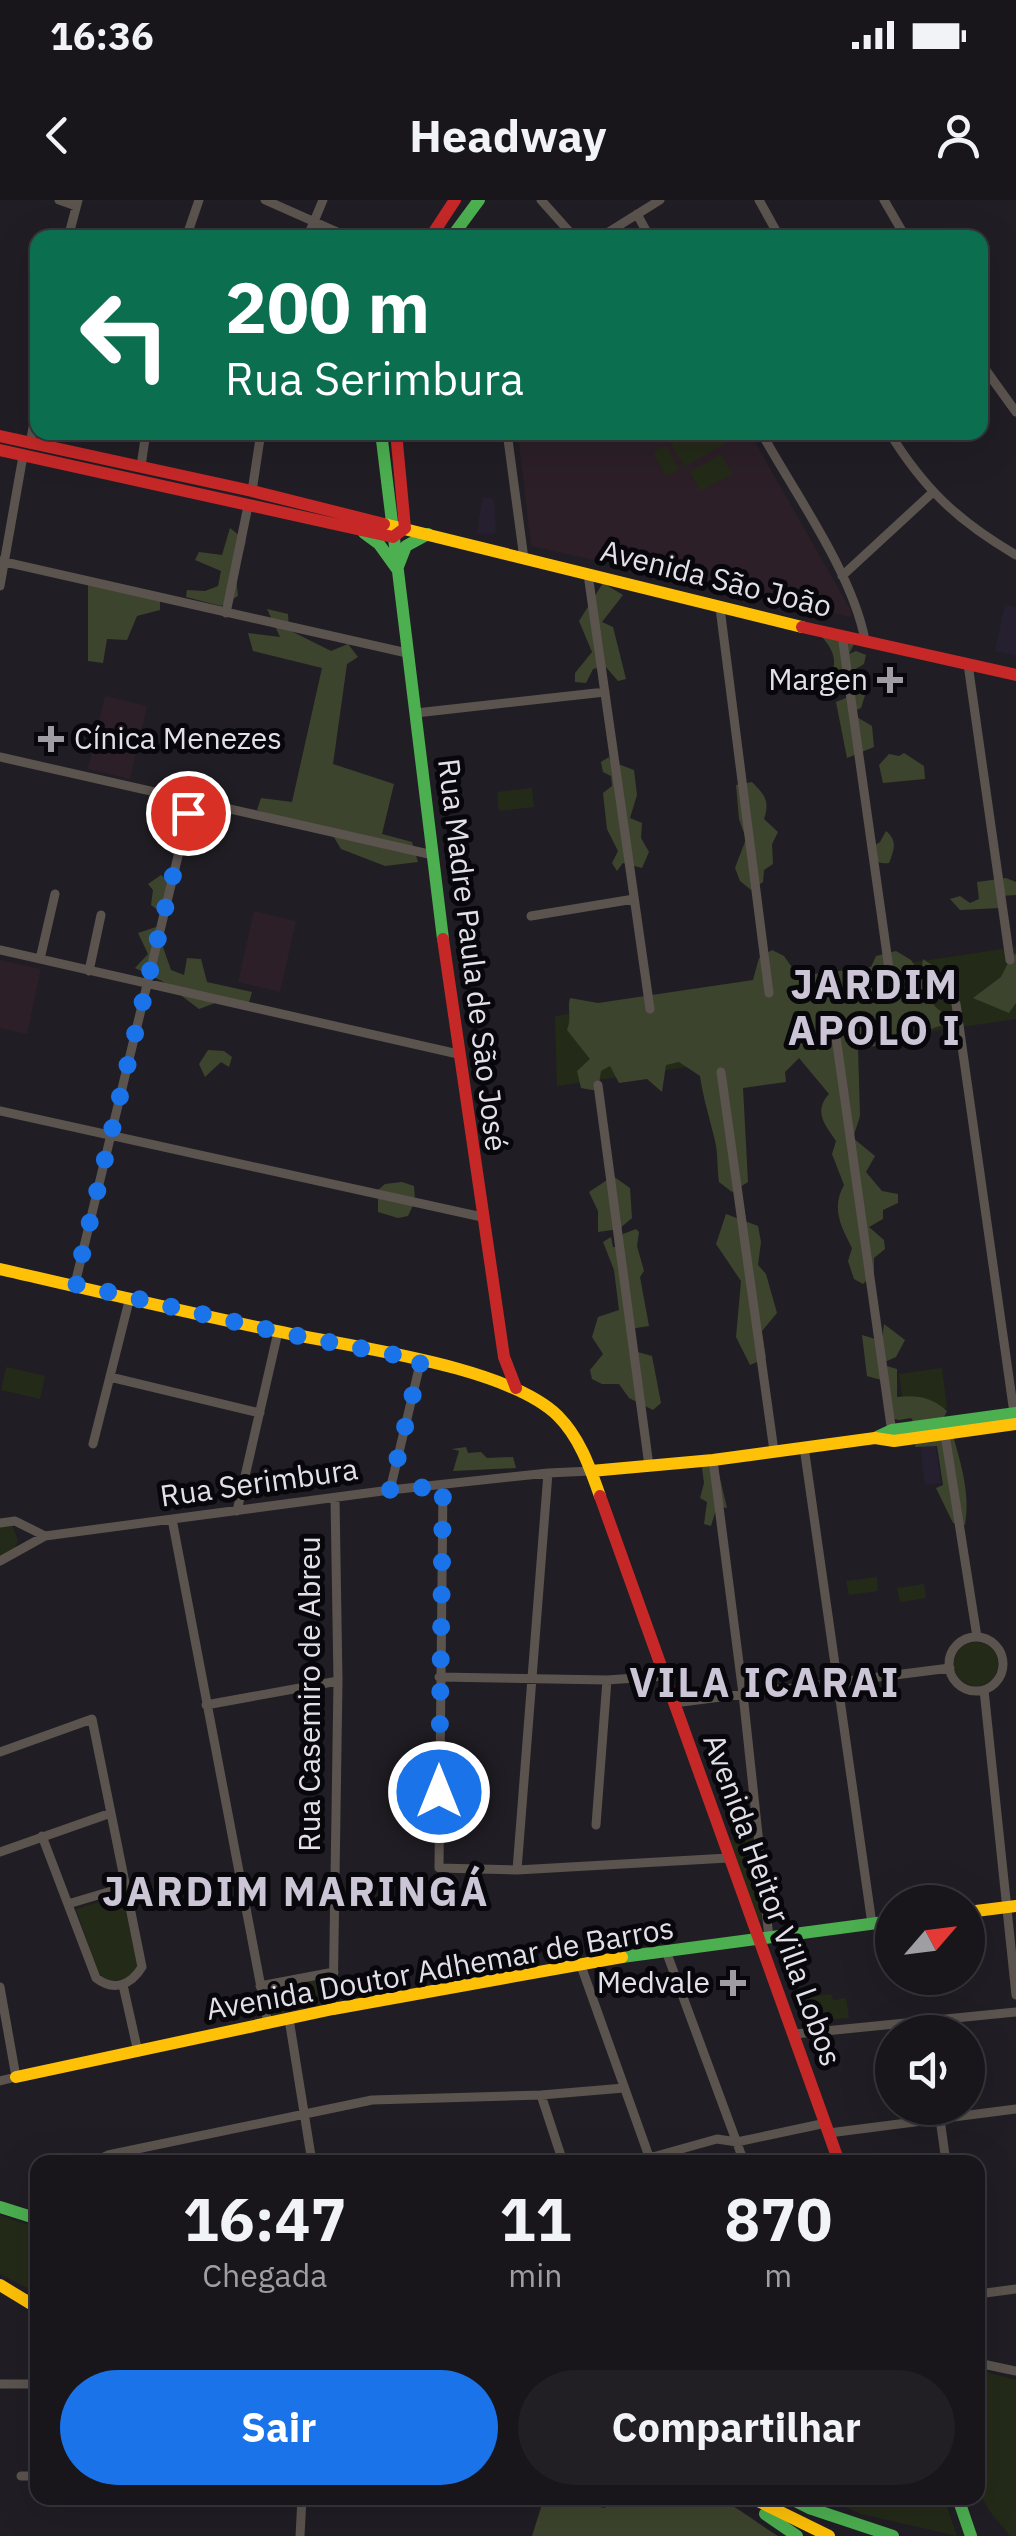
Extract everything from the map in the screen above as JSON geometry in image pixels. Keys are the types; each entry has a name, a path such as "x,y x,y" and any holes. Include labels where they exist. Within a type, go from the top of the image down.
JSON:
{"main road":[{"path":"435,230 455,200"},
{"path":"457,230 480,200"},
{"name":"Avenida São João","path":"0,436 27,450 428,534 720,608 1016,675"},
{"path":"383,440 397,530"},
{"path":"396,440 397,530"},
{"name":"Avenida São João","path":"0,450 27,450 142,466 360,530 397,530"},
{"path":"360,530 379,544 397,568"},
{"name":"Rua Madre Paula de São José","path":"397,530 397,568 407,654 458,1054 504,1356 516,1388"},
{"path":"397,568 406,546 428,534"},
{"name":"Avenida Heitor Villa Lobos","path":"0,1269 421,1360 516,1388 558,1415 578,1442 591,1471 728,1858 764,1939 838,2155"},
{"path":"893,1435 945,1434 1016,1417"},
{"path":"591,1471 712,1460 1016,1417"},
{"path":"985,1910 1012,1907"},
{"name":"Avenida Doutor Adhemar de Barros","path":"16,2077 333,2009 580,1962 875,1924"},
{"path":"0,2205 30,2216"},
{"path":"0,2285 30,2303"},
{"path":"0,2293 30,2305"},
{"path":"752,2505 797,2536"},
{"path":"766,2505 829,2536"},
{"path":"803,2505 893,2536"},
{"path":"960,2505 971,2536"}],"street":[{"path":"59,200 77,203 70,230"},
{"path":"189,230 199,200"},
{"path":"266,200 333,230"},
{"path":"309,230 323,200"},
{"path":"542,200 569,230"},
{"path":"611,230 660,200"},
{"path":"759,200 776,230"},
{"path":"884,200 901,230"},
{"path":"636,214 645,230"},
{"path":"988,376 1016,412"},
{"path":"0,586 30,436"},
{"path":"142,466 145,440"},
{"path":"226,613 260,440"},
{"path":"508,440 524,558"},
{"path":"765,440 842,576 858,611 865,640"},
{"path":"893,440 932,493 993,542 1016,555"},
{"path":"842,576 932,493"},
{"path":"2,562 407,654"},
{"path":"588,574 650,1010"},
{"path":"720,608 769,993"},
{"path":"842,635 890,976"},
{"path":"968,664 1010,960"},
{"path":"416,713 605,692"},
{"path":"0,757 433,856"},
{"path":"75,1284 191,802"},
{"path":"40,959 54,894"},
{"path":"532,916 634,900"},
{"path":"89,971 101,916"},
{"path":"0,950 458,1054"},
{"path":"956,1004 1016,1417"},
{"path":"834,1022 893,1435"},
{"path":"720,1072 774,1451"},
{"path":"598,1085 649,1466"},
{"path":"0,1111 482,1217"},
{"path":"93,1444 130,1298"},
{"path":"237,1511 278,1332"},
{"path":"390,1490 421,1360"},
{"path":"110,1377 260,1414"},
{"path":"945,1434 978,1637"},
{"path":"804,1447 872,1924"},
{"path":"712,1460 743,1694 764,1939"},
{"name":"Rua Serimbura","path":"0,1561 45,1536 390,1490 548,1472 591,1471"},
{"path":"517,1870 548,1472"},
{"path":"443,1486 439,1868 517,1870 728,1858"},
{"name":"Rua Casemiro de Abreu","path":"333,2009 338,1681 334,1498"},
{"path":"172,1520 268,2024"},
{"path":"0,1523 15,1521 45,1536"},
{"path":"978,1637 992,1643 1003,1662 998,1680 984,1690 966,1689 958,1684 950,1668 956,1646 978,1637"},
{"path":"1003,1662 1016,1660"},
{"path":"674,1703 950,1668"},
{"path":"439,1677 606,1680 665,1676"},
{"path":"596,1824 606,1680"},
{"path":"206,1705 338,1681"},
{"path":"984,1690 1012,1907 1016,1995"},
{"path":"0,1752 92,1719 142,1967 134,1980 106,1986 96,1978 42,1836"},
{"path":"0,1852 111,1813"},
{"path":"68,1904 125,1887"},
{"path":"666,1950 741,2155"},
{"path":"580,1962 648,2155"},
{"path":"260,1986 334,1972"},
{"path":"123,1985 138,2052"},
{"path":"0,1987 16,2077"},
{"path":"795,2034 1016,2012"},
{"path":"289,2019 311,2155"},
{"name":"Avenida Doutor Adhemar de Barros","path":"0,2081 16,2077"},
{"path":"108,2155 372,2100 624,2088"},
{"path":"540,2095 561,2155"},
{"path":"985,2113 1016,2109"},
{"path":"666,2155 717,2139 736,2142 875,2124"},
{"path":"941,2125 945,2155"},
{"path":"985,2293 1016,2289"},
{"path":"985,2365 1016,2372"},
{"path":"0,2384 30,2384"},
{"path":"21,2476 30,2476"},
{"path":"300,2536 302,2505"}],"shaded area":[{"path":"519,440 754,440 851,617 531,546"},
{"path":"483,497 494,499 493,534 476,533"},
{"path":"1005,604 1016,607 1016,656 995,651"},
{"path":"105,696 147,706 130,779 88,769"},
{"path":"254,911 296,921 280,992 238,982"},
{"path":"0,960 41,969 27,1034 0,1028"},
{"path":"935,1443 941,1483 925,1485 920,1445"}],"green space":[{"path":"723,440 725,444 684,467 671,443"},
{"path":"666,445 679,469 666,476 653,452"},
{"path":"721,454 732,474 700,491 690,472"},
{"path":"230,528 246,541 236,577 238,596 221,606 186,597 187,590 205,591 218,586 221,571 195,560 199,552 222,555"},
{"path":"603,583 623,595 602,622 613,627 626,679 618,681 605,666 593,669 586,683 575,682 575,673 592,652 579,621"},
{"path":"88,585 160,601 160,610 137,616 127,640 107,639 103,663 88,661"},
{"path":"267,609 288,614 289,630 331,651 348,644 358,657 347,664 333,764 394,784 382,834 412,842 418,862 385,866 341,849 332,834 257,810 261,798 292,802 322,668 253,651 248,633 280,637"},
{"path":"821,636 855,642 849,654 856,651 866,655 864,664 852,671 846,692 836,695 829,691 827,682 834,658"},
{"path":"859,681 866,692 861,708 850,713 872,726 874,747 847,758 836,702 853,695"},
{"path":"904,753 924,766 925,779 883,783 879,765 889,754"},
{"path":"609,757 610,761 634,770 637,795 630,818 642,823 641,838 649,852 642,868 623,863 617,871 612,863 618,851 607,829 603,793 612,786 611,776 603,772 601,762"},
{"path":"752,782 765,799 764,819 778,832 772,844 773,864 764,870 763,882 751,890 740,881 735,868 746,839 739,819 736,785"},
{"path":"532,788 534,807 499,811 497,792"},
{"path":"886,831 894,842 893,850 889,863 881,863 873,859 868,849 880,842"},
{"path":"161,875 170,882 169,908 159,911 151,905 153,890 148,884"},
{"path":"1006,878 1016,882 1016,895 1000,896 999,908 960,910 950,899 960,896 970,903 979,899 977,882"},
{"path":"156,927 171,970 184,975 187,958 201,959 207,982 252,992 248,1006 223,1000 199,1009 162,981 135,968 148,954 138,933"},
{"path":"1016,947 1016,1019 557,1086 555,1016"},
{"path":"772,950 784,956 798,976 871,967 876,956 896,951 917,969 922,967 923,959 933,966 924,985 929,996 938,1009 955,1015 958,1024 952,1032 943,1025 921,1032 915,1027 903,1029 879,1046 858,1047 860,1116 853,1138 875,1156 866,1172 882,1191 898,1194 898,1203 883,1210 883,1219 869,1227 884,1240 885,1249 874,1258 874,1274 863,1284 854,1279 848,1261 852,1248 839,1217 838,1202 844,1185 832,1154 836,1141 821,1113 829,1094 799,1058 785,1072 786,1082 743,1088 748,1182 732,1192 719,1182 716,1145 700,1076 679,1062 666,1065 662,1092 647,1079 619,1083 610,1066 601,1071 598,1091 581,1088 577,1071 590,1059 567,1030 570,998 598,1003 753,980 759,958"},
{"path":"1016,954 1016,1003 1009,1013 973,998 1001,977"},
{"path":"208,1050 224,1051 232,1057 229,1067 221,1062 205,1077 199,1064"},
{"path":"613,1176 630,1188 632,1218 619,1229 598,1232 598,1211 589,1192"},
{"path":"402,1182 414,1186 415,1201 408,1216 398,1218 378,1212 378,1190 385,1184"},
{"path":"726,1214 758,1226 758,1265 766,1274 777,1313 762,1331 766,1358 750,1365 736,1337 741,1281 716,1244"},
{"path":"636,1229 649,1326 630,1329 634,1351 652,1356 661,1403 653,1410 629,1398 619,1384 602,1384 592,1379 590,1370 603,1354 592,1337 598,1317 619,1310 614,1270 603,1242 611,1237 613,1247 619,1247 623,1234"},
{"path":"884,1324 905,1340 896,1357 880,1364 897,1369 897,1397 924,1398 947,1411 938,1429 954,1439 966,1492 965,1525 953,1523 936,1488 943,1485 937,1446 915,1447 918,1430 911,1418 887,1417 881,1380 867,1376 862,1335 882,1341"},
{"path":"6,1367 45,1376 40,1399 1,1390"},
{"path":"942,1368 947,1408 905,1414 899,1374"},
{"path":"466,1447 468,1453 481,1452 487,1458 513,1457 516,1468 453,1471 459,1451 452,1449"},
{"path":"706,1464 719,1474 727,1508 717,1506 711,1526 704,1524 707,1502 700,1498 702,1468"},
{"path":"12,1526 18,1540 15,1548 0,1556 0,1527"},
{"path":"877,1577 878,1591 849,1595 846,1581"},
{"path":"924,1584 926,1598 900,1602 897,1588"},
{"path":"976,1642 992,1648 998,1664 992,1680 976,1686 960,1680 954,1664 960,1648"},
{"path":"754,1835 763,1919 752,1920 723,1842"},
{"path":"122,1895 138,1967 130,1978 109,1981 99,1975 76,1909"},
{"path":"328,1978 327,2002 272,2015 266,1989"},
{"path":"831,1994 833,2000 846,1998 849,2018 804,2022 796,1999"},
{"path":"0,2215 30,2226 30,2289 0,2274"},
{"path":"985,2372 1016,2380 1016,2536 1010,2536 988,2509"},
{"path":"542,2505 730,2505 778,2536 532,2536"},
{"path":"841,2505 946,2505 957,2536 861,2514"}],"traffic: fast":[{"path":"457,230 479,200"},
{"path":"382,440 443,939"},
{"path":"364,533 379,544 397,569"},
{"path":"397,569 406,546 428,534"},
{"path":"877,1437 892,1430 1016,1413"},
{"path":"622,1957 875,1923"},
{"path":"0,2207 30,2216"},
{"path":"803,2505 893,2536"},
{"path":"960,2505 971,2536"},
{"path":"765,2514 797,2536"}],"traffic: slow":[{"path":"384,524 802,627"},
{"path":"0,1269 241,1324 425,1360 502,1383 534,1398 566,1425 584,1454 600,1496"},
{"path":"591,1471 713,1460 875,1438 894,1441 1016,1424"},
{"path":"985,1910 1016,1906"},
{"path":"16,2077 333,2009 622,1957"},
{"path":"0,2285 30,2303"},
{"path":"766,2505 829,2536"}],"traffic: jam":[{"path":"435,230 455,200"},
{"path":"0,436 384,524"},
{"path":"397,440 405,528"},
{"path":"0,450 393,537 405,528"},
{"path":"802,627 1016,675"},
{"path":"443,939 504,1357 516,1388"},
{"path":"600,1496 836,2155"}],"place":[{"name":"Margen","path":"890,680"},
{"name":"Cínica Menezes","path":"51,739"},
{"name":"Medvale","path":"733,1983"}],"district":[{"name":"JARDIM APOLO I","path":"875,1008"},
{"name":"VILA ICARAI","path":"765,1683"},
{"name":"JARDIM MARINGÁ","path":"296,1892"}],"route":[{"path":"188,813 75,1284 278,1332 421,1360 390,1490 443,1486 439,1792"}]}
